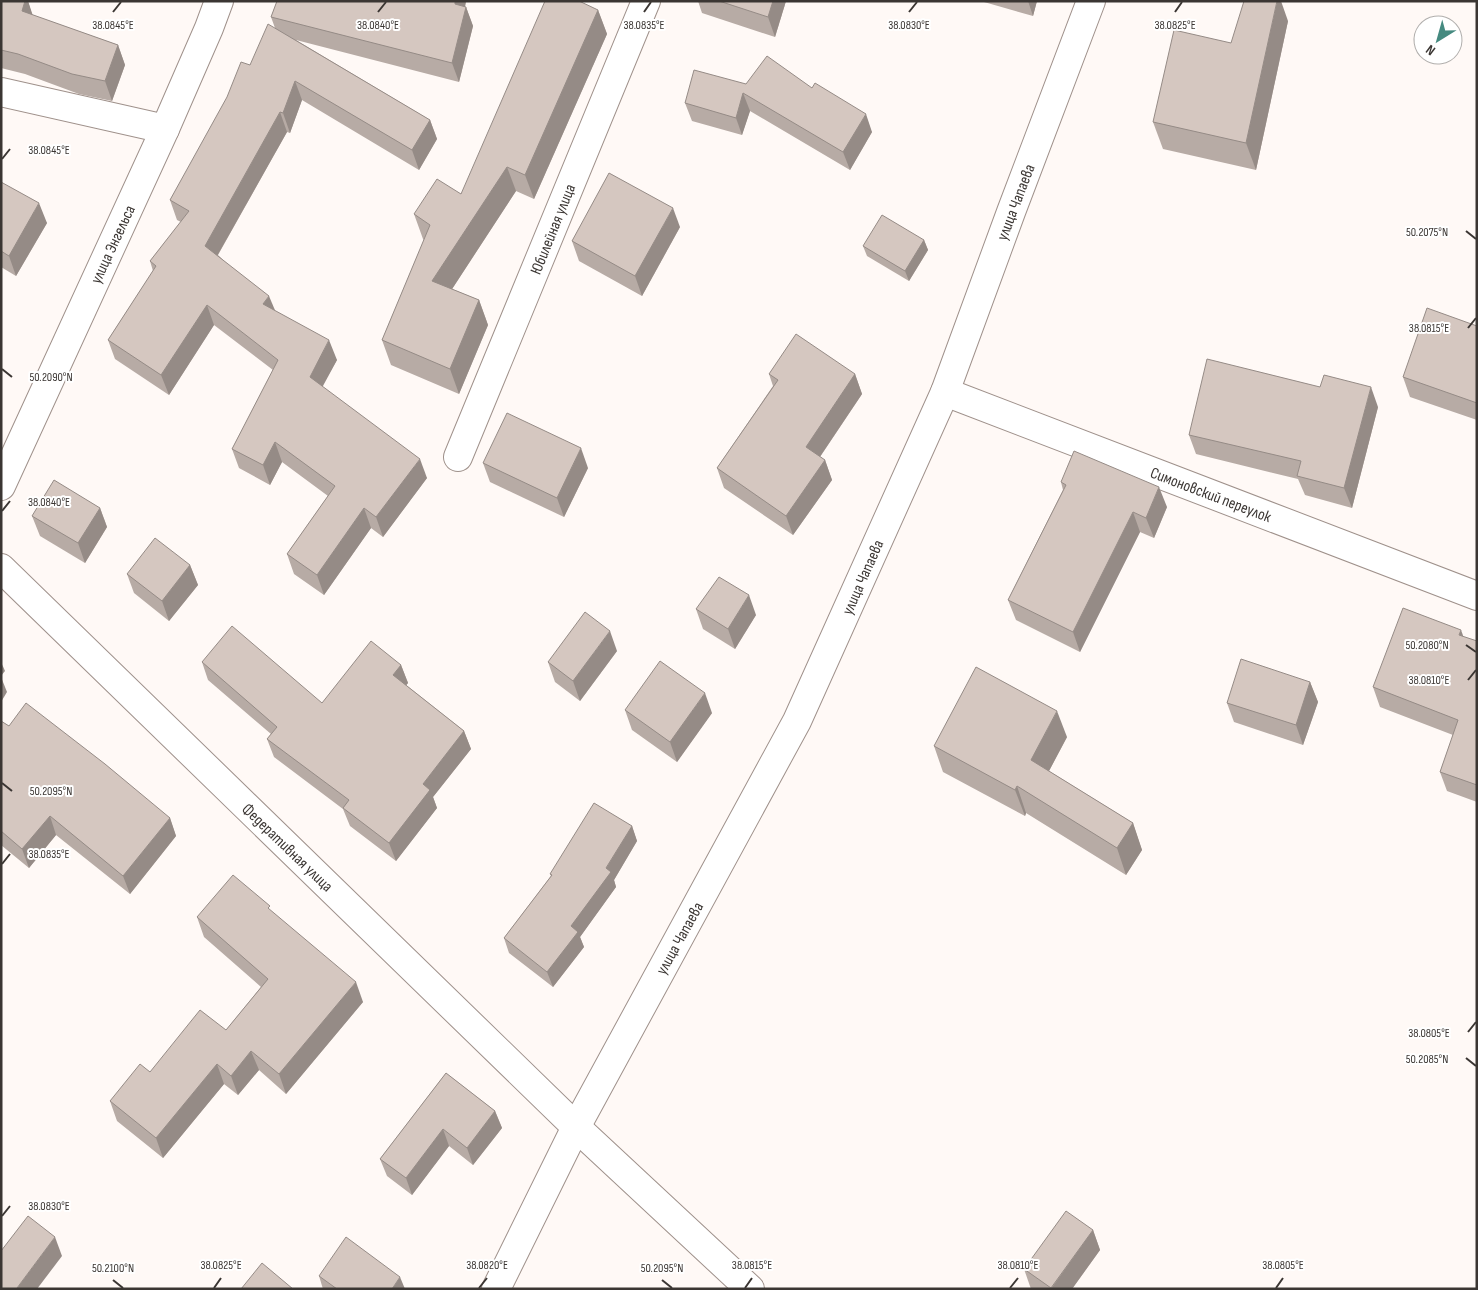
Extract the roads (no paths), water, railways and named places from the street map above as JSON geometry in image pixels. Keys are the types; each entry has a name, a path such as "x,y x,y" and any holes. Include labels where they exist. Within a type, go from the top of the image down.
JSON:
{"street":[{"name":"улица Энгельса","path":"1,486 165,129 219,1"},
{"name":"Юбилейная улица","path":"458,457 646,1"},
{"name":"улица Чапаева","path":"496,1289 576,1126 797,721 945,392 1091,1"},
{"path":"1,92 165,129"},
{"name":"Симоновский переулок","path":"945,392 1477,596"},
{"name":"Федеративная улица","path":"1,568 576,1126"},
{"path":"576,1126 750,1289"}]}
